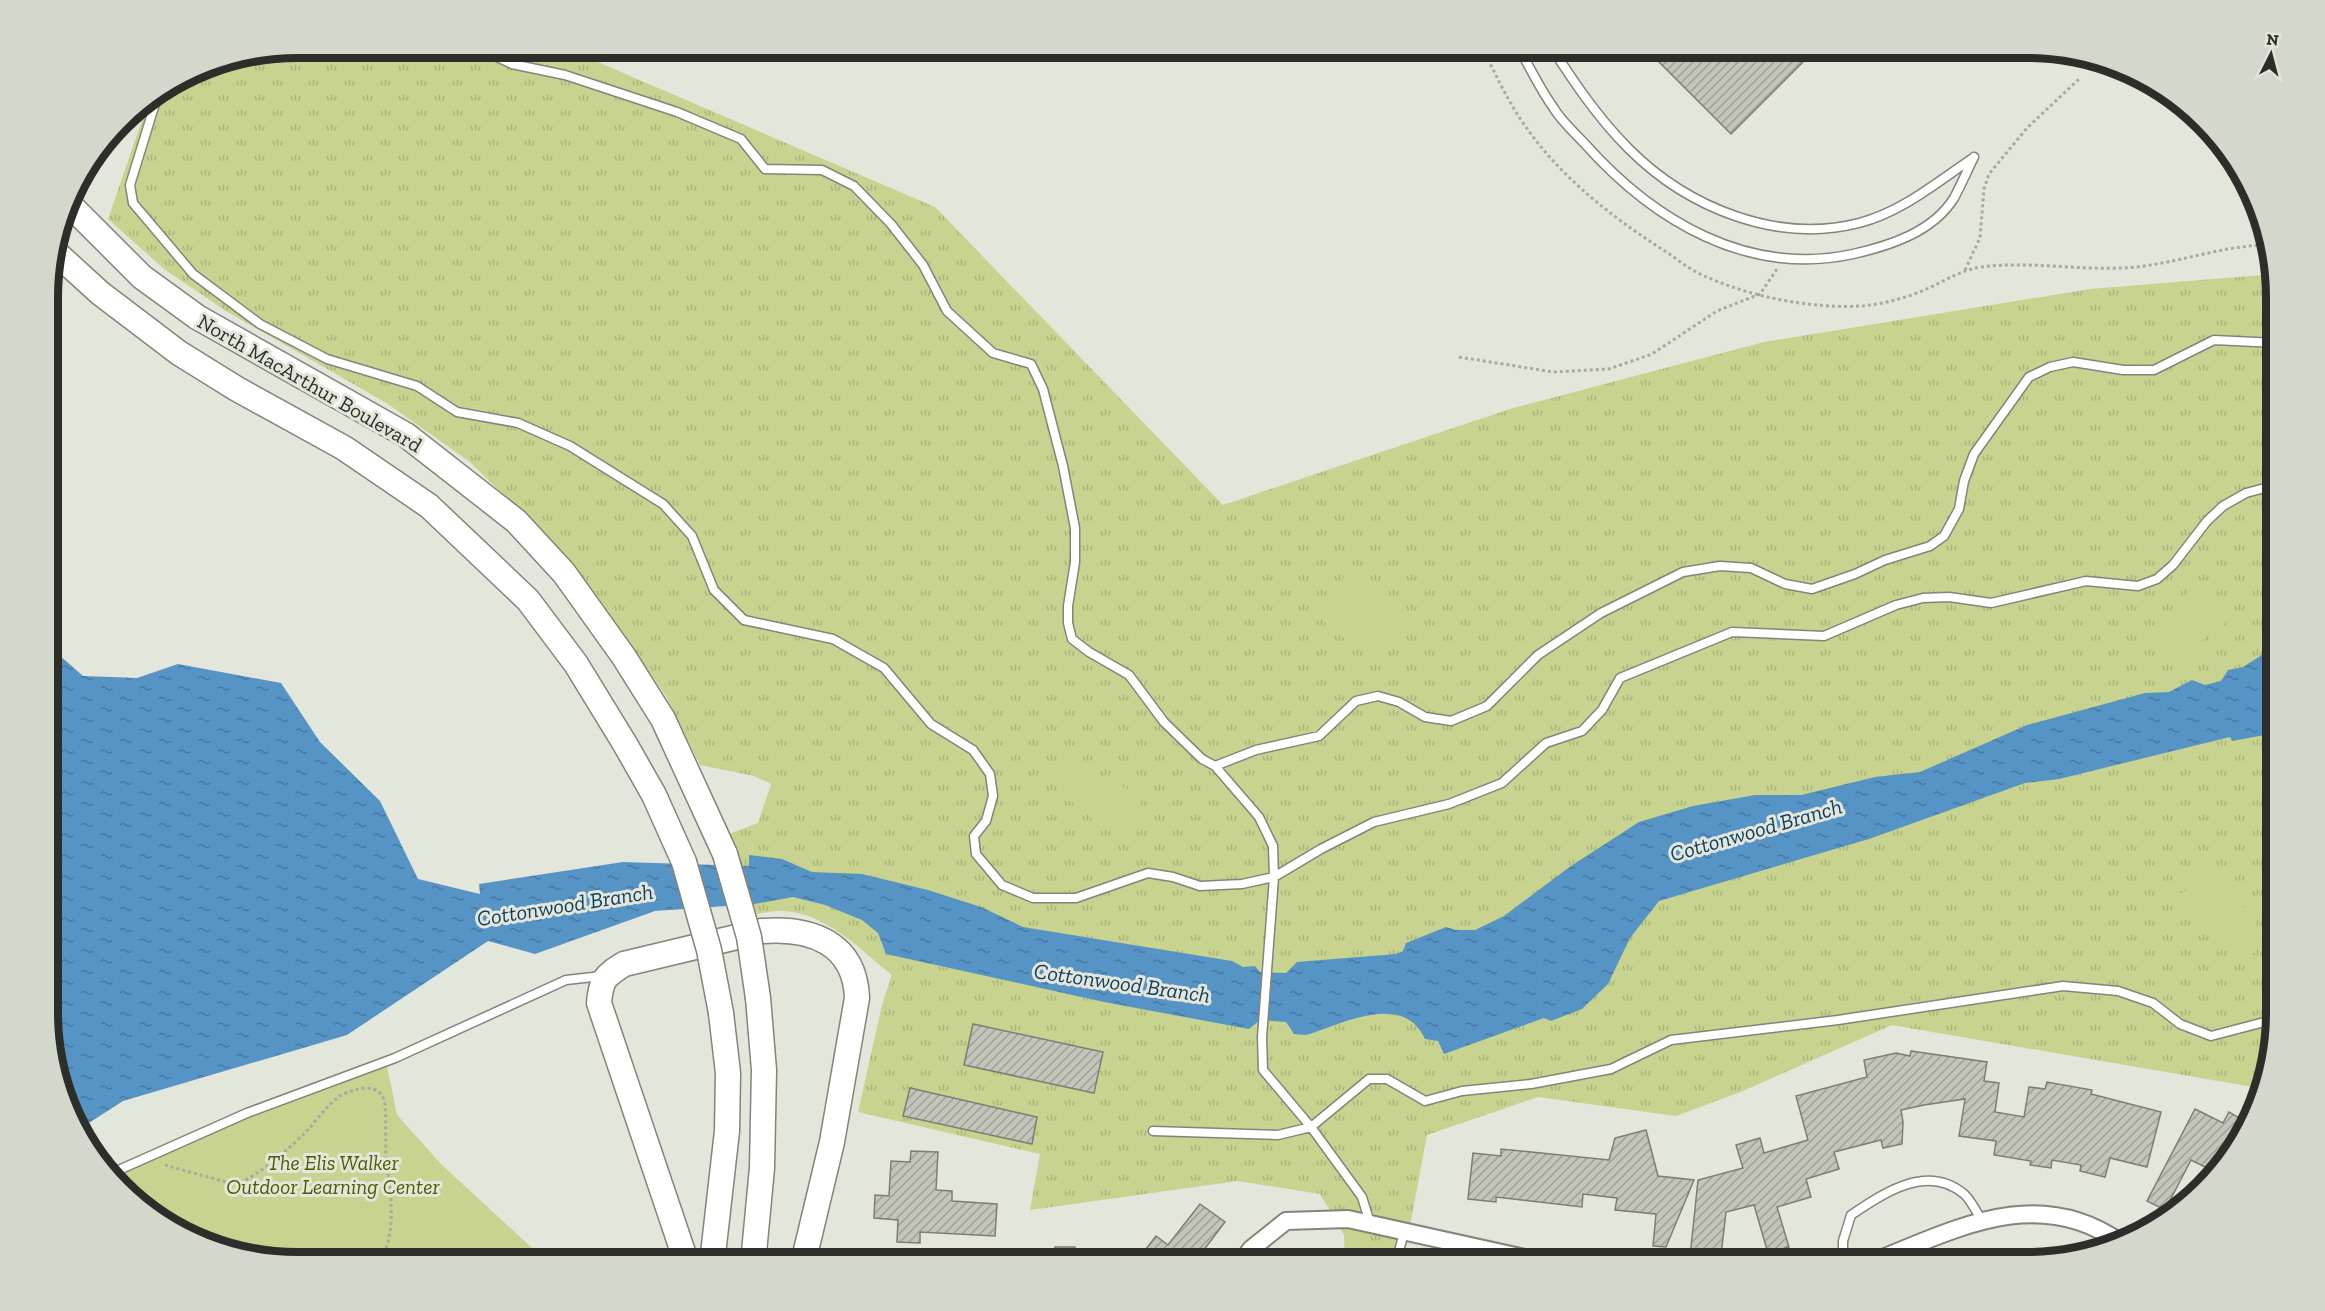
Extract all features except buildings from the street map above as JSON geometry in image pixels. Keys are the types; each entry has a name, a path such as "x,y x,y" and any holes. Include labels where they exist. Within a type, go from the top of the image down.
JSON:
{"main road":[{"name":"North MacArthur Boulevard","path":"75,210 142,278 197,317 406,435 516,521 564,573 624,657 663,719 725,854 750,937 758,998 764,1081 762,1167 754,1252"},
{"name":"North MacArthur Boulevard","path":"62,258 100,293 179,353 237,389 345,448 429,506 528,600 576,664 654,795 684,862 709,950 721,1013 728,1073 727,1131 713,1252"},
{"path":"681,1252 646,1136 599,1002 600,988 606,976 624,964 762,931 784,929 805,933 825,942 843,955 851,966 856,980 857,998 832,1142 806,1252"}],"street":[{"path":"1899,1252 2001,1215 2059,1215 2101,1230 2112,1237"},
{"path":"1249,1252 1286,1221 1348,1219 1496,1252"}],"lane":[{"path":"499,58 512,64 565,75 677,112 741,139 765,169 822,170 854,186 891,224 923,265 947,311 993,353 1031,364 1046,400 1064,466 1075,528 1075,562 1068,606 1068,623 1072,639 1089,652 1129,675 1164,722 1202,759 1215,766 1259,817 1273,846 1274,877 1262,1038 1263,1070 1311,1127 1362,1197 1371,1224"},
{"path":"1525,58 1553,109 1606,167 1678,225 1725,245 1784,259 1833,258 1888,246 1926,226 1953,200 1974,158 1905,205 1859,223 1812,230 1763,225 1717,209 1667,180 1630,150 1586,100 1559,58"},
{"path":"154,107 130,185 133,203 193,274 260,324 327,359 417,386 457,412 518,423 570,446 663,504 692,536 714,590 744,620 833,639 884,668 931,724 973,750 990,774 993,796 986,821 974,836 976,854 1002,885 1034,898 1076,898 1148,873 1173,877 1200,886 1242,884 1274,877 1321,849 1374,822 1449,804 1502,783 1546,743 1582,731 1602,710 1620,678 1711,640 1732,632 1824,636 1896,605 1923,598 1949,597 1990,603 2086,581 2138,586 2157,579 2173,565 2207,521 2223,506 2246,493 2266,488"},
{"path":"1215,766 1256,750 1319,736 1356,701 1378,696 1399,702 1425,717 1451,721 1487,706 1538,655 1601,613 1683,572 1720,566 1752,568 1785,584 1812,589 1855,574 1885,560 1930,546 1944,536 1959,509 1964,481 1974,454 2029,377 2050,367 2073,362 2123,370 2154,370 2214,340 2266,343"},
{"path":"118,1171 247,1113 395,1058 566,980 606,976"},
{"path":"1153,1131 1278,1135 1311,1127 1369,1079 1387,1079 1425,1101 1462,1091 1531,1084 1611,1069 1671,1040 1849,1018 2062,986 2118,991 2153,1003 2180,1024 2211,1036 2266,1022"},
{"path":"1844,1252 1851,1215 1875,1199 1919,1179 1939,1179 1965,1194 1982,1221"},
{"path":"1399,1252 1404,1232"}],"path":[{"path":"2079,79 2027,128 1989,174 1984,189 1980,238 1965,270 2018,265 2122,268 2163,264 2261,246"},
{"path":"1459,357 1553,372 1609,369 1631,363 1660,349 1717,311 1761,294 1784,259"},
{"path":"159,1166 166,1165 240,1184 282,1154 337,1098 351,1090 371,1088 379,1092 383,1099 384,1138 391,1191 389,1239 384,1252"}],"green space":[{"path":"297,58 588,58 935,207 1223,505 1510,409 1764,342 2090,289 2265,275 2266,1029 2262,1060 2255,1087 1892,1025 1743,1091 1676,1116 1538,1097 1427,1135 1405,1252 1345,1252 1344,1235 1320,1194 1238,1181 1030,1210 1040,1154 858,1112 882,1005 892,975 842,934 815,919 784,911 755,914 729,834 758,823 771,784 754,776 700,765 666,696 571,562 470,462 388,404 226,311 164,269 108,219 144,115 178,90 221,71 251,63"},
{"path":"1347,575 1356,576 1365,594 1373,602 1397,607 1401,615 1401,623 1399,629 1389,639 1376,643 1361,643 1346,639 1325,622 1322,611 1326,599"},
{"path":"2199,589 2226,608 2228,618 2226,623 2204,639 2189,663 2181,665 2167,662 2156,654 2152,640 2153,631 2175,615 2189,591"},
{"path":"1072,767 1088,768 1112,784 1136,792 1142,798 1140,809 1126,830 1104,829 1058,791 1059,779 1065,771"},
{"path":"2203,869 2220,872 2257,926 2259,940 2254,953 2245,956 2234,954 2220,931 2202,921 2181,914 2176,905 2178,895 2193,887"},
{"name":"The Elis Walker Outdoor Learning Center","path":"386,1061 397,1115 441,1164 535,1252 282,1252 251,1248 221,1240 178,1221 128,1183 118,1170 221,1124"}],"water":[{"name":"Cottonwood Branch","path":"2266,652 2266,735 2232,741 2230,737 2059,779 2025,783 1869,839 1659,901 1630,938 1608,984 1582,1009 1551,1021 1544,1018 1444,1054 1438,1041 1425,1039 1415,1025 1402,1017 1387,1014 1354,1019 1306,1035 1294,1034 1286,1022 1260,1020 1249,1029 1104,1002 886,954 878,933 862,920 825,905 793,897 755,904 655,911 535,954 488,941 347,1035 123,1101 86,1125 71,1090 63,1060 58,1014 58,654 83,676 137,678 178,664 281,683 320,742 380,801 418,879 480,894 479,884 623,862 749,866 749,855 782,859 812,872 862,874 928,890 981,907 1023,927 1232,961 1243,967 1255,966 1260,972 1286,973 1297,962 1396,954 1403,951 1406,943 1446,927 1456,930 1475,930 1504,916 1571,866 1639,822 1693,806 1755,795 1801,795 1875,777 1920,772 2027,725 2145,693 2169,692 2192,680 2205,685 2221,681 2228,670 2243,667"}]}
